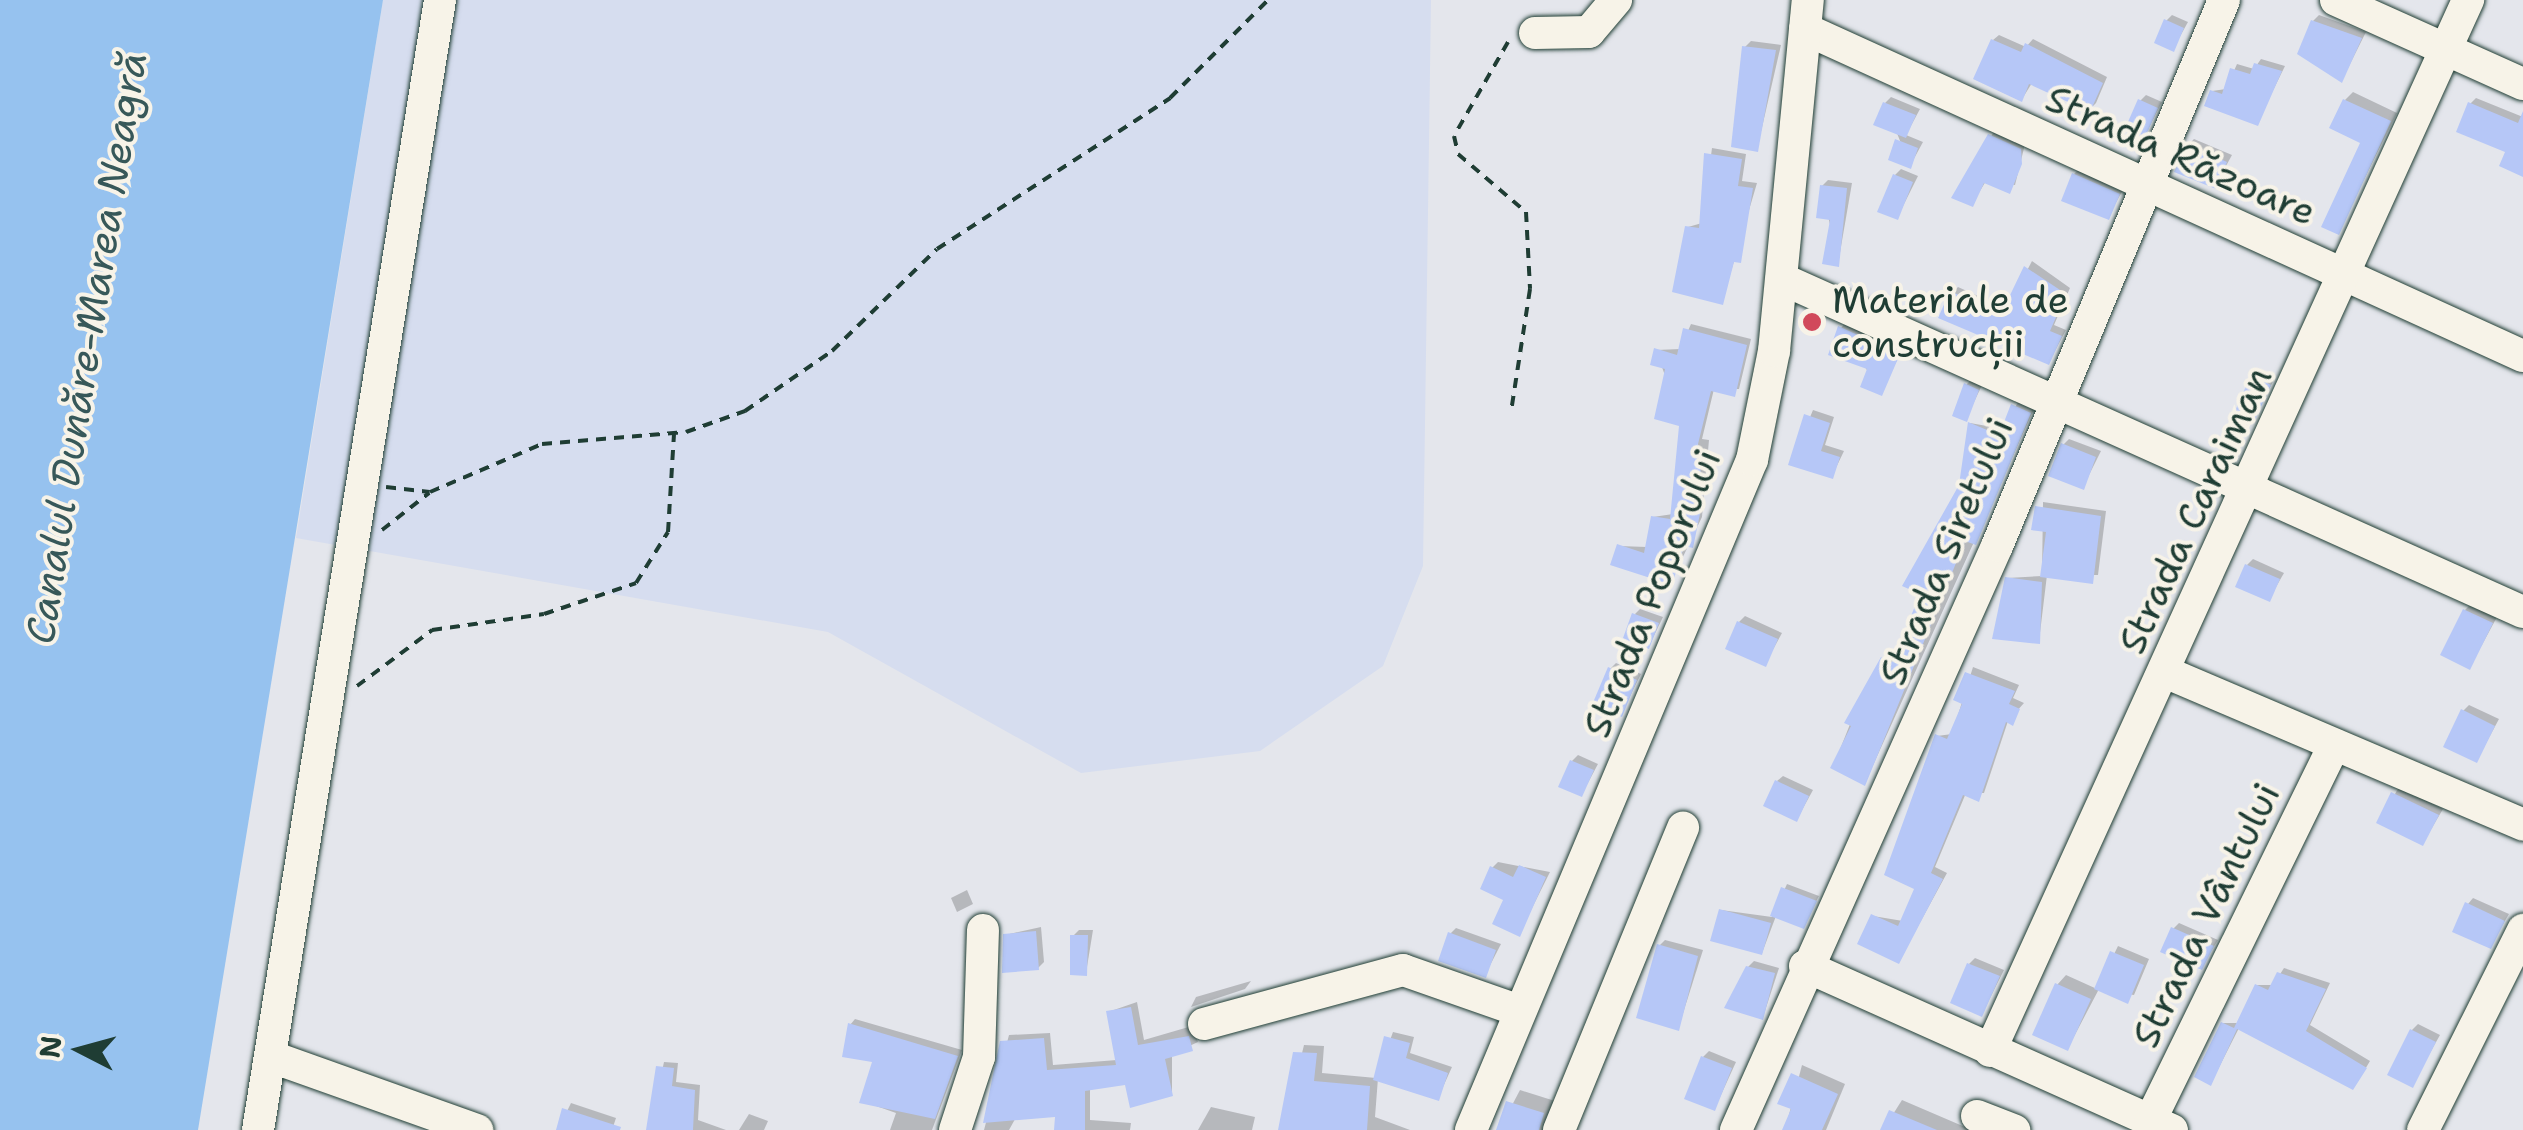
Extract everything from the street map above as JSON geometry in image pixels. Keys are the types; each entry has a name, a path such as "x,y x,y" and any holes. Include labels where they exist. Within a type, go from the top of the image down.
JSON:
{"street":[{"path":"258,1130 440,0"},
{"path":"1535,33 1588,32 1616,0"},
{"name":"Strada Siretului","path":"1736,1130 1806,966 1997,546 2055,396 2224,0"},
{"path":"2336,0 2523,84"},
{"name":"Strada Caraiman","path":"1990,1051 2347,274 2468,0"},
{"name":"Strada Răzoare","path":"1807,15 2145,182 2523,356"},
{"name":"Strada Poporului","path":"1471,1130 1517,1010 1734,518 1764,411 1782,278 1807,15"},
{"path":"1782,278 2055,396 2523,612"},
{"path":"2165,672 2523,825"},
{"name":"Strada Vântului","path":"2161,1125 2334,745"},
{"path":"1558,1130 1683,827"},
{"path":"962,1128 979,1056 982,930"},
{"path":"2422,1130 2523,930"},
{"path":"1806,966 2161,1125"},
{"path":"1204,1024 1403,970 1517,1010"},
{"path":"272,1057 477,1130"},
{"path":"1977,1116 2014,1130"}],"path":[{"path":"364,468 403,494 430,492 573,436 674,433 712,426 785,386 920,260 1170,98 1268,0"},
{"path":"1511,412 1530,289 1526,212 1458,154 1454,136 1498,53 1535,33"},
{"path":"351,692 409,639 594,603 636,583 668,532 674,433"},
{"path":"369,542 430,492"}],"shaded area":[{"path":"383,0 1431,0 1423,566 1383,666 1260,751 1081,773 828,632 296,538"}],"water":[{"name":"Canalul Dunăre-Marea Neagră","path":"0,0 383,0 198,1130 0,1130"}],"building":[{"path":"2164,19 2184,28 2174,52 2154,43"},
{"path":"2311,20 2362,38 2342,83 2297,54"},
{"path":"1991,39 2021,52 2025,43 2103,83 2090,112 2029,84 2022,102 1973,79"},
{"path":"1742,46 1776,50 1758,152 1731,147"},
{"path":"2254,63 2282,71 2258,126 2204,106 2210,90 2222,94 2230,68 2250,74"},
{"path":"2138,99 2158,108 2144,140 2124,131"},
{"path":"2343,99 2391,121 2339,235 2321,227 2360,143 2329,128"},
{"path":"1883,102 1916,115 1906,138 1873,125"},
{"path":"2468,102 2518,123 2523,111 2523,177 2499,166 2505,152 2456,132"},
{"path":"1988,134 2021,149 2022,164 2010,194 1984,183 1973,207 1951,198"},
{"path":"1895,139 1918,148 1911,169 1888,160"},
{"path":"2186,144 2227,162 2216,189 2174,172"},
{"path":"1704,153 1742,159 1738,186 1753,188 1741,263 1734,262 1723,305 1672,292 1685,226 1699,228"},
{"path":"2072,173 2120,194 2109,220 2061,201"},
{"path":"1893,174 1913,182 1898,220 1877,212"},
{"path":"1820,185 1847,188 1839,267 1822,264 1830,220 1816,218"},
{"path":"2024,266 2066,294 2050,331 2062,336 2049,365 1938,318 1950,291 2001,314"},
{"path":"1838,326 1900,354 1882,396 1860,387 1867,369 1828,355"},
{"path":"1683,328 1747,345 1735,397 1711,391 1698,444 1703,499 1693,548 1684,546 1672,585 1610,565 1617,544 1644,553 1651,516 1670,519 1679,426 1654,419 1665,369 1650,365 1654,348 1677,355"},
{"path":"2251,375 2271,385 2255,420 2235,411"},
{"path":"1964,383 1979,390 1967,422 1952,416"},
{"path":"2011,404 2031,413 1976,545 1965,541 1865,786 1830,768 1851,726 1844,723 1881,657 1892,662 1920,594 1902,586 1959,485 1968,422 1999,435"},
{"path":"1804,414 1830,423 1821,451 1840,457 1833,479 1788,465"},
{"path":"2061,443 2096,457 2084,490 2048,476"},
{"path":"2035,506 2101,516 2093,584 2040,577 2046,532 2031,530"},
{"path":"2245,564 2280,579 2270,602 2235,587"},
{"path":"2005,577 2042,582 2040,644 1992,639"},
{"path":"2463,609 2493,623 2470,670 2440,655"},
{"path":"1632,613 1659,623 1649,649 1623,638"},
{"path":"1737,621 1778,639 1766,667 1725,649"},
{"path":"1608,667 1637,680 1622,717 1592,705"},
{"path":"1965,672 2015,691 2009,704 2020,709 2013,726 2006,722 1979,802 1963,795 1931,873 1943,879 1899,964 1857,944 1871,914 1898,926 1914,889 1884,875 1935,734 1947,739 1962,704 1953,700"},
{"path":"2461,709 2495,726 2477,763 2443,747"},
{"path":"1570,760 1594,770 1582,797 1558,787"},
{"path":"1775,780 1809,796 1797,822 1763,806"},
{"path":"2391,792 2439,815 2423,846 2376,823"},
{"path":"1519,865 1546,877 1520,937 1492,924 1503,900 1480,889 1490,866 1513,877"},
{"path":"1781,887 1817,901 1804,929 1770,916"},
{"path":"2465,902 2505,921 2491,949 2452,932"},
{"path":"1719,909 1771,923 1762,955 1710,941"},
{"path":"2171,927 2214,946 2202,970 2160,952"},
{"path":"1036,931 1039,970 1002,973 1003,934"},
{"path":"1448,932 1496,950 1486,978 1438,961"},
{"path":"1070,935 1088,935 1087,976 1070,975"},
{"path":"1657,944 1698,956 1679,1031 1636,1018"},
{"path":"2110,951 2144,965 2128,1004 2094,989"},
{"path":"1967,963 2000,976 1982,1017 1950,1003"},
{"path":"1746,966 1775,973 1763,1020 1724,1008"},
{"path":"2277,972 2326,989 2306,1031 2367,1068 2353,1090 2237,1029 2211,1086 2194,1077 2221,1022 2234,1028 2255,984 2268,990"},
{"path":"2055,983 2091,999 2068,1051 2032,1035"},
{"path":"1131,1007 1138,1045 1189,1036 1193,1051 1165,1059 1173,1096 1130,1108 1125,1085 1085,1091 1085,1130 1054,1130 1055,1117 983,1123 1000,1041 1044,1038 1047,1070 1116,1065 1106,1011"},
{"path":"848,1023 958,1056 935,1119 859,1103 872,1062 842,1057"},
{"path":"2410,1029 2436,1042 2413,1088 2387,1075"},
{"path":"1384,1036 1410,1043 1406,1058 1448,1073 1439,1101 1373,1080"},
{"path":"1293,1052 1317,1053 1314,1081 1370,1086 1367,1130 1278,1130"},
{"path":"1701,1056 1732,1068 1715,1111 1684,1099"},
{"path":"656,1066 674,1068 672,1086 695,1090 693,1130 646,1130"},
{"path":"1791,1073 1838,1094 1822,1130 1782,1130 1791,1109 1777,1104"},
{"path":"1506,1101 1544,1113 1539,1130 1496,1130"},
{"path":"562,1108 621,1127 620,1130 556,1130"},
{"path":"1889,1110 1937,1130 1880,1130"}],"place":[{"name":"Materiale de construcții","path":"1812,322"}]}
